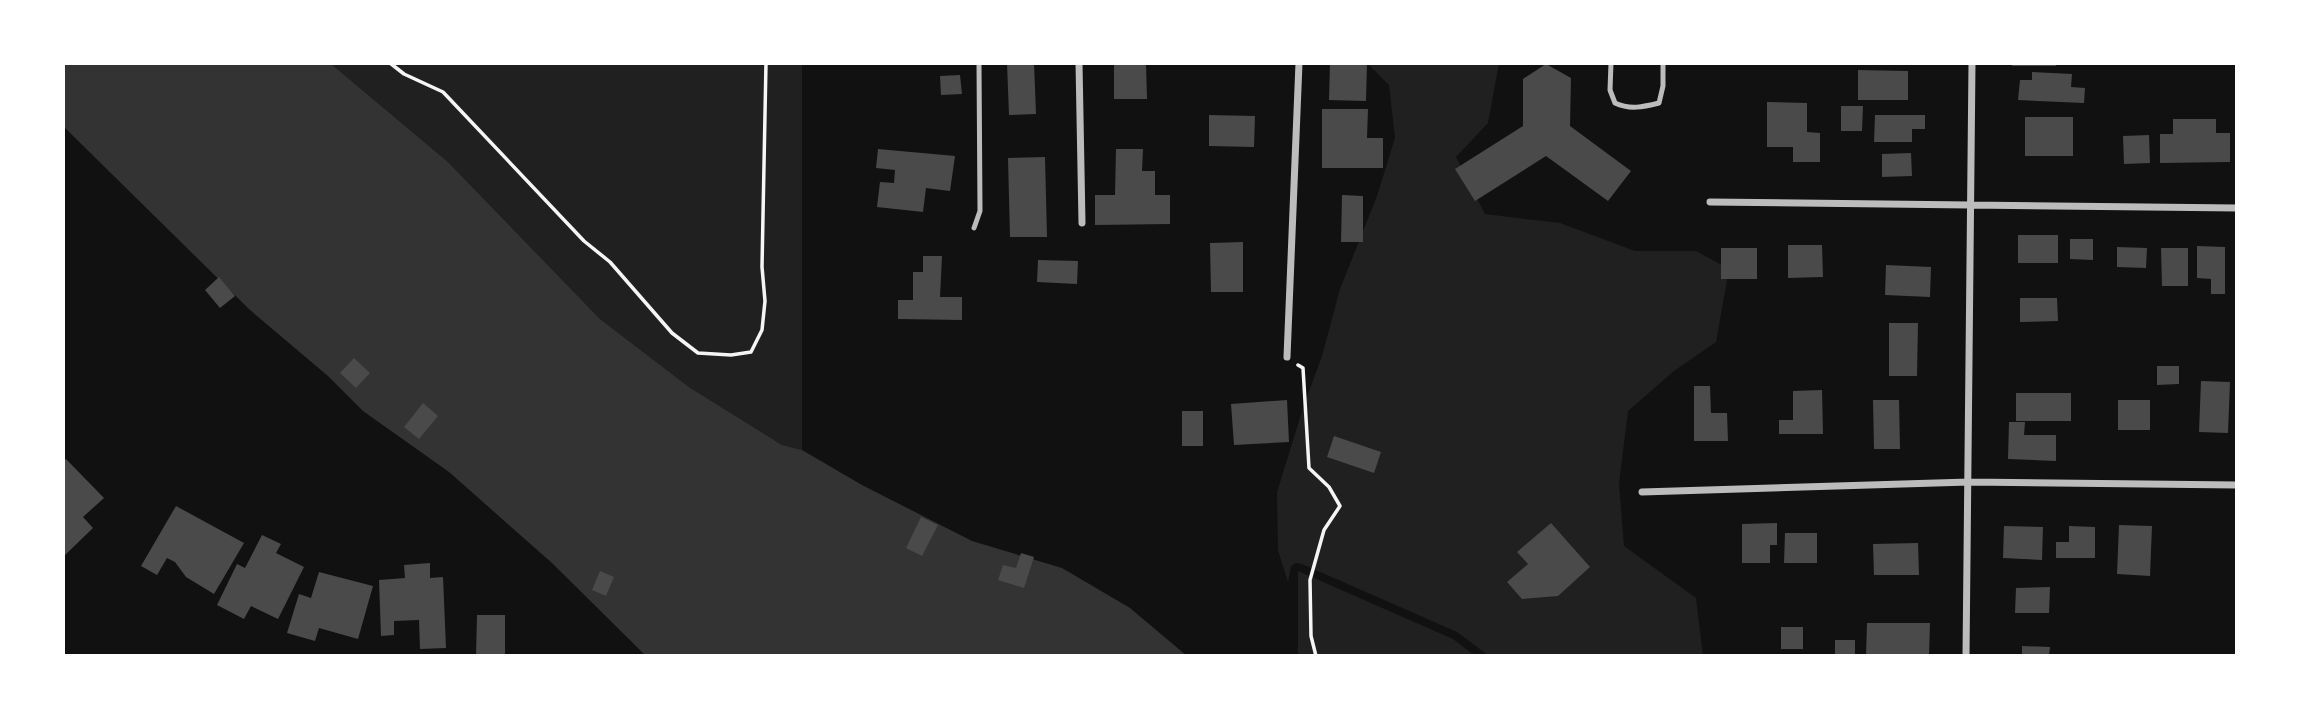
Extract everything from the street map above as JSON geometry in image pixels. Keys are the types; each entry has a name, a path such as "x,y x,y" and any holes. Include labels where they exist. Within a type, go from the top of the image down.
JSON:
{"street":[{"path":"1079,63 1082,223"},
{"path":"1287,357 1299,63"},
{"path":"1966,656 1972,63"},
{"path":"1710,202 2237,208"},
{"path":"1642,492 1969,482 2237,485"}],"lane":[{"path":"974,228 980,211 979,63"},
{"path":"1611,63 1610,90 1615,103 1624,107 1640,108 1659,103 1663,86 1662,63"}],"path":[{"path":"390,63 404,74 443,93 584,241 610,262 672,333 698,353 731,355 751,352 762,330 765,301 762,267 766,63"},
{"path":"1287,357 1303,368 1309,468 1329,487 1340,506 1324,530 1310,580 1311,636 1316,656"}],"shaded area":[{"path":"63,63 330,63 448,162 600,319 689,387 782,445 802,450 862,485 972,541 1062,568 1130,608 1187,656 646,656 552,563 449,472 363,411 328,376 250,310 63,126"},
{"path":"330,63 802,63 802,450 782,445 689,387 600,319 448,162"},
{"path":"1367,63 1499,63 1488,123 1456,157 1485,214 1560,223 1635,251 1696,251 1729,269 1716,342 1674,371 1628,411 1619,483 1624,546 1696,598 1703,656 1489,656 1457,632 1302,564 1291,566 1288,582 1278,550 1277,492 1322,356 1340,289 1377,196 1395,138 1389,85"},
{"path":"1298,571 1453,639 1475,656 1298,656"}],"building":[{"path":"1007,63 1034,63 1036,114 1009,115"},
{"path":"1114,63 1146,63 1147,99 1114,99"},
{"path":"1330,63 1367,63 1366,101 1329,100"},
{"path":"2012,63 2056,63 2056,66 2012,66"},
{"path":"1546,64 1571,78 1570,126 1631,171 1608,201 1546,156 1475,201 1455,169 1523,126 1523,79"},
{"path":"1858,70 1908,71 1908,100 1858,100"},
{"path":"2032,72 2072,74 2071,87 2085,88 2084,103 2018,100 2020,80 2032,80"},
{"path":"960,75 962,94 941,95 940,76"},
{"path":"1767,102 1807,103 1807,132 1820,133 1820,162 1793,162 1793,147 1767,147"},
{"path":"1841,106 1863,106 1862,131 1841,131"},
{"path":"1322,109 1368,109 1367,138 1383,138 1383,168 1322,168"},
{"path":"1209,115 1255,116 1254,147 1209,146"},
{"path":"1875,115 1925,115 1925,129 1912,129 1912,142 1874,142"},
{"path":"2025,117 2073,117 2073,156 2025,156"},
{"path":"2173,119 2216,119 2216,133 2230,133 2230,162 2160,163 2160,134 2173,134"},
{"path":"2149,135 2150,163 2124,164 2123,136"},
{"path":"878,149 955,156 950,191 926,188 923,212 877,207 880,182 894,183 895,170 876,168"},
{"path":"1116,149 1143,149 1142,171 1155,171 1155,195 1170,195 1170,224 1095,225 1095,195 1115,195"},
{"path":"1911,153 1912,176 1882,177 1882,154"},
{"path":"1045,157 1047,237 1010,237 1008,158"},
{"path":"1342,195 1363,196 1363,242 1341,242"},
{"path":"2018,235 2058,235 2058,263 2018,263"},
{"path":"2070,239 2093,239 2093,260 2070,259"},
{"path":"1243,242 1243,292 1211,292 1210,243"},
{"path":"1788,245 1822,245 1823,277 1788,278"},
{"path":"2197,246 2225,247 2225,294 2211,294 2211,279 2197,278"},
{"path":"2117,247 2147,248 2146,268 2117,267"},
{"path":"1721,248 1757,248 1757,279 1721,279"},
{"path":"2161,248 2188,248 2188,286 2162,286"},
{"path":"923,256 942,256 940,297 962,297 962,320 898,319 898,300 913,300 913,272 923,272"},
{"path":"1038,260 1078,261 1077,284 1037,282"},
{"path":"1886,265 1931,267 1930,297 1885,295"},
{"path":"219,277 235,296 220,308 205,290"},
{"path":"2020,298 2057,298 2058,321 2020,322"},
{"path":"1889,323 1918,323 1917,376 1889,376"},
{"path":"354,358 370,373 356,388 340,373"},
{"path":"2157,366 2179,366 2179,384 2157,385"},
{"path":"2201,381 2230,382 2228,433 2199,432"},
{"path":"1694,386 1710,386 1711,413 1727,413 1728,441 1694,441"},
{"path":"1822,390 1823,434 1779,434 1779,420 1793,420 1793,391"},
{"path":"2016,393 2071,393 2071,421 2016,421"},
{"path":"1287,400 1289,442 1234,445 1231,404"},
{"path":"1873,400 1899,400 1900,449 1874,449"},
{"path":"2118,400 2150,400 2150,430 2118,430"},
{"path":"423,403 438,416 419,439 404,427"},
{"path":"1182,411 1203,411 1203,446 1182,446"},
{"path":"2009,422 2025,422 2024,435 2056,435 2056,461 2008,459"},
{"path":"1334,436 1381,452 1374,473 1327,457"},
{"path":"66,459 104,498 83,517 93,528 63,557 63,462"},
{"path":"176,506 244,543 214,594 186,577 175,562 167,558 157,575 141,566"},
{"path":"921,517 938,525 922,556 906,548"},
{"path":"1551,523 1590,567 1558,596 1522,599 1507,582 1528,564 1517,552"},
{"path":"1777,523 1777,545 1770,545 1770,563 1742,563 1742,524"},
{"path":"2119,525 2152,526 2150,576 2117,574"},
{"path":"2004,526 2043,527 2042,560 2003,558"},
{"path":"2069,526 2095,527 2095,558 2056,558 2056,542 2069,542"},
{"path":"1785,533 1817,533 1817,563 1784,563"},
{"path":"262,535 281,544 276,553 304,567 278,619 251,606 244,619 217,605 237,564 245,568"},
{"path":"1918,543 1919,575 1874,575 1873,544"},
{"path":"1021,553 1034,557 1024,588 998,580 1003,565 1016,568"},
{"path":"430,563 430,578 443,577 446,648 420,649 419,620 394,621 394,635 381,636 379,580 405,578 404,565"},
{"path":"600,571 614,577 606,596 592,590"},
{"path":"319,572 373,586 358,639 319,628 315,641 287,633 299,594 311,598"},
{"path":"2050,587 2049,613 2015,613 2016,588"},
{"path":"477,615 505,615 505,656 476,656"},
{"path":"1867,623 1930,623 1929,656 1866,656"},
{"path":"1781,627 1803,627 1803,649 1781,649"},
{"path":"1835,640 1855,640 1855,656 1835,656"},
{"path":"2022,646 2050,647 2049,656 2022,656"}]}
